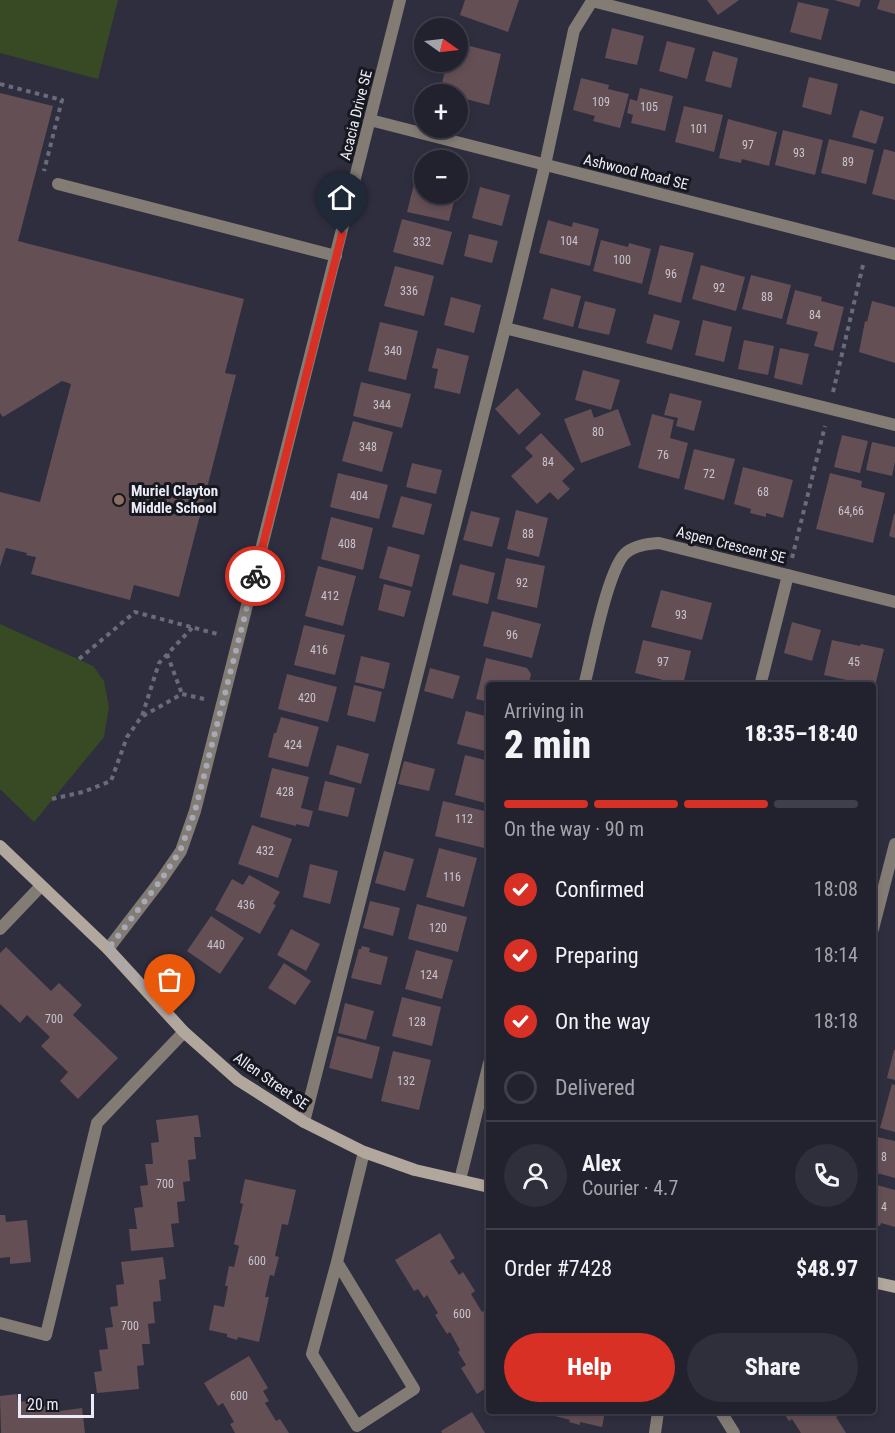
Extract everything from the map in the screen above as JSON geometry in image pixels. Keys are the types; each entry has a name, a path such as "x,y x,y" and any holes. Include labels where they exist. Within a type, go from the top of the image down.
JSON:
{"street":[{"name":"Acacia Drive SE","path":"108,949 161,880 180,851 195,811 400,0"},
{"path":"304,1122 505,328 545,165 574,30 592,0 895,78"},
{"name":"Ashwood Road SE","path":"370,120 895,254"},
{"path":"58,184 336,256"},
{"path":"505,328 895,425"},
{"name":"Aspen Crescent SE","path":"585,682 612,575 626,552 642,545 659,543 895,602"},
{"path":"761,682 788,575"},
{"path":"876,917 895,844"},
{"name":"Allen Street SE","path":"0,846 108,949 184,1032 238,1080 304,1122 363,1152 415,1170 486,1186"},
{"path":"0,929 41,886"},
{"path":"0,1323 46,1335 97,1123 184,1032"},
{"path":"460,1180 486,1075"},
{"path":"336,1262 414,1389 357,1426 312,1354 363,1152"},
{"path":"876,1283 895,1287"},
{"path":"655,1433 658,1414"},
{"path":"722,1414 734,1433"}],"path":[{"path":"0,84 62,100 42,180 58,184"},
{"path":"78,659 135,612 239,640"},
{"path":"52,799 83,792 111,781 127,737 142,716 157,666 192,628"},
{"path":"167,654 182,694"},
{"path":"142,716 182,694 223,703"}],"green space":[{"path":"0,0 118,0 98,79 0,53"},
{"path":"0,624 93,666 104,681 109,707 104,737 34,822 0,789"}],"building":[{"path":"465,0 519,0 508,32 460,15"},
{"path":"707,0 739,0 718,15"},
{"path":"834,0 861,0 859,7"},
{"path":"880,0 895,0 895,14 877,9"},
{"path":"798,2 829,9 821,40 790,32"},
{"path":"612,28 644,36 637,65 605,58"},
{"path":"667,41 695,48 687,79 659,71"},
{"path":"468,46 501,54 489,105 468,100 468,84 442,84 445,72 468,72"},
{"path":"713,51 738,58 731,88 705,81"},
{"path":"809,77 838,84 831,115 802,107"},
{"path":"581,78 609,85 608,89 629,94 620,128 593,121 595,116 573,110"},
{"path":"640,88 673,96 665,131 631,123 633,115 627,113 630,99 637,101"},
{"path":"0,93 53,106 18,241 244,299 225,373 236,375 179,597 134,585 130,600 31,574 36,557 6,548 0,567 0,492 40,502 71,384 62,381 3,417 0,413"},
{"path":"684,106 723,115 714,152 675,142"},
{"path":"860,110 884,117 876,144 852,137"},
{"path":"728,119 777,132 769,166 742,159 741,163 719,158"},
{"path":"783,130 823,140 815,175 775,165"},
{"path":"829,139 874,150 866,184 821,173"},
{"path":"884,149 895,152 895,200 872,194"},
{"path":"414,184 414,204 453,204 449,221 407,212"},
{"path":"480,187 510,195 502,226 472,218"},
{"path":"402,219 452,232 443,265 393,252"},
{"path":"548,220 572,227 573,222 599,229 590,266 539,253"},
{"path":"469,234 498,241 492,263 464,256"},
{"path":"601,240 628,247 629,243 651,249 642,284 593,271"},
{"path":"660,245 694,253 681,303 648,294"},
{"path":"701,265 745,277 736,311 692,299"},
{"path":"395,266 434,276 424,316 384,306"},
{"path":"751,275 791,285 782,319 742,309"},
{"path":"551,288 581,296 573,327 543,319"},
{"path":"795,290 822,297 821,301 844,307 833,351 814,346 818,332 786,324"},
{"path":"451,297 481,305 474,333 444,325"},
{"path":"585,301 616,309 609,335 578,328"},
{"path":"872,301 895,307 895,363 859,352 865,321 867,322"},
{"path":"654,314 680,321 672,350 646,343"},
{"path":"703,320 732,327 724,362 695,355"},
{"path":"380,322 418,331 406,380 368,371"},
{"path":"744,340 774,346 768,375 738,369"},
{"path":"437,348 469,356 460,394 434,388 438,369 432,368"},
{"path":"780,348 809,354 802,385 774,378"},
{"path":"583,370 620,380 611,410 575,400"},
{"path":"361,382 411,394 402,428 353,416"},
{"path":"517,388 541,414 519,435 495,409"},
{"path":"670,393 702,401 694,431 676,426 678,418 664,415"},
{"path":"591,409 594,418 618,409 631,445 581,463 564,419"},
{"path":"652,414 674,420 670,438 688,443 679,479 638,468"},
{"path":"353,421 393,432 382,472 342,461"},
{"path":"541,433 575,469 562,481 570,489 558,500 550,492 537,504 511,476 533,456 525,448"},
{"path":"842,435 868,441 860,473 834,467"},
{"path":"872,442 895,447 892,476 866,470"},
{"path":"694,449 735,459 724,500 684,489"},
{"path":"412,463 442,470 436,494 406,487"},
{"path":"743,467 793,480 783,518 766,513 766,517 750,513 751,509 734,504"},
{"path":"338,473 388,485 379,519 330,507"},
{"path":"830,473 862,481 861,487 885,493 873,543 816,529"},
{"path":"401,496 432,504 424,535 392,527"},
{"path":"516,510 548,518 539,557 507,549"},
{"path":"471,511 500,518 492,547 463,540"},
{"path":"895,514 895,538 889,536"},
{"path":"331,517 373,528 363,570 321,559"},
{"path":"388,546 420,555 412,587 379,578"},
{"path":"506,558 545,566 537,608 497,599"},
{"path":"460,564 495,573 488,604 452,595"},
{"path":"318,566 356,576 343,626 305,616"},
{"path":"384,584 411,591 404,617 378,610"},
{"path":"661,590 712,603 702,640 651,627"},
{"path":"492,611 541,624 532,658 483,646"},
{"path":"792,622 821,630 812,661 784,653"},
{"path":"304,625 345,635 335,675 294,665"},
{"path":"643,640 691,651 684,682 671,682 635,673"},
{"path":"832,640 884,649 876,682 855,682 824,675"},
{"path":"361,656 390,663 384,689 355,682"},
{"path":"486,658 527,668 531,674 529,682 486,682 486,701 476,699"},
{"path":"430,668 460,676 453,699 424,691"},
{"path":"287,674 337,687 328,722 278,709"},
{"path":"354,685 382,692 375,722 347,715"},
{"path":"466,711 486,716 486,751 457,744"},
{"path":"281,717 319,727 308,767 268,757"},
{"path":"337,745 369,754 361,784 329,774"},
{"path":"465,755 486,760 486,803 455,795"},
{"path":"404,761 435,769 429,791 398,784"},
{"path":"272,768 309,777 301,808 313,811 309,827 260,817"},
{"path":"325,781 355,788 348,817 318,810"},
{"path":"443,801 486,811 484,848 435,836"},
{"path":"252,825 292,839 278,878 238,864"},
{"path":"439,848 477,858 464,907 426,897"},
{"path":"384,851 414,859 405,891 375,883"},
{"path":"310,864 338,871 330,904 303,897"},
{"path":"249,875 280,892 273,904 276,905 260,934 215,910 232,879 243,885"},
{"path":"370,901 400,908 393,936 363,928"},
{"path":"417,904 467,917 458,952 408,939"},
{"path":"211,916 244,938 220,974 187,951"},
{"path":"291,929 320,944 306,971 277,955"},
{"path":"362,946 370,948 369,952 388,957 381,985 351,978 359,949"},
{"path":"6,947 51,991 59,983 82,1005 73,1015 118,1058 78,1099 60,1081 68,1072 41,1046 50,1037 27,1015 20,1023 0,1004 0,953"},
{"path":"416,950 453,960 442,999 405,989"},
{"path":"284,963 311,981 295,1005 268,988"},
{"path":"402,997 441,1007 432,1046 392,1036"},
{"path":"345,1003 374,1011 366,1040 338,1033"},
{"path":"337,1036 380,1047 372,1079 329,1068"},
{"path":"895,1050 895,1080 887,1078"},
{"path":"393,1051 431,1060 419,1110 381,1101"},
{"path":"892,1084 895,1085 895,1132 880,1128"},
{"path":"198,1115 201,1137 194,1137 196,1159 188,1160 190,1181 183,1182 185,1201 177,1202 179,1223 171,1224 174,1247 131,1251 129,1229 137,1229 134,1208 143,1207 140,1186 148,1185 145,1164 153,1164 151,1143 159,1142 156,1120"},
{"path":"876,1137 895,1141 895,1178 876,1173"},
{"path":"245,1179 296,1190 288,1225 282,1224 275,1256 279,1257 274,1276 270,1275 265,1297 269,1297 259,1342 238,1337 237,1340 227,1337 227,1334 209,1330 214,1305 224,1307 229,1266 234,1267 239,1246 234,1244 243,1204 240,1203"},
{"path":"876,1185 895,1190 895,1227 881,1223 880,1226 876,1225"},
{"path":"0,1215 5,1215 6,1222 27,1220 31,1262 10,1264 10,1257 0,1258"},
{"path":"440,1233 455,1258 450,1261 459,1275 463,1272 475,1291 471,1294 482,1312 486,1309 486,1388 477,1394 461,1368 466,1365 450,1332 447,1334 435,1315 438,1313 427,1295 424,1298 418,1289 414,1291 395,1260"},
{"path":"163,1257 166,1279 159,1280 161,1301 153,1302 155,1323 148,1324 150,1344 142,1344 144,1365 137,1366 139,1389 97,1393 94,1372 102,1371 99,1350 108,1349 105,1328 113,1327 110,1307 118,1306 116,1285 124,1284 121,1262"},
{"path":"249,1356 268,1388 263,1391 269,1401 265,1403 276,1421 280,1419 289,1433 235,1433 230,1424 234,1422 223,1403 218,1406 204,1383"},
{"path":"17,1394 18,1402 38,1400 39,1407 59,1405 60,1411 82,1408 85,1433 1,1433 0,1396"},
{"path":"472,1412 485,1433 442,1433 441,1431"},
{"path":"605,1414 602,1427 580,1422 580,1425 551,1415"},
{"path":"784,1414 839,1414 836,1417 846,1433 801,1433 792,1419 789,1421"}],"way so far":[{"path":"170,1016 108,949 161,880 180,851 195,811 255,576"}],"place":[{"name":"Muriel Clayton Middle School","path":"119,500"}],"route":[{"path":"255,576 342,234"}]}
